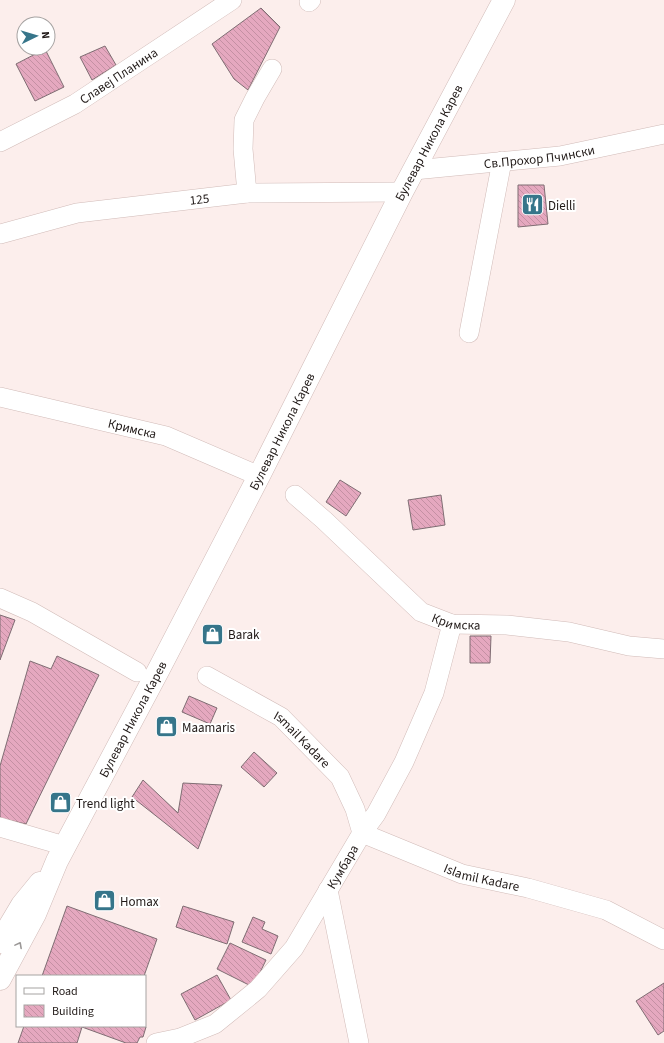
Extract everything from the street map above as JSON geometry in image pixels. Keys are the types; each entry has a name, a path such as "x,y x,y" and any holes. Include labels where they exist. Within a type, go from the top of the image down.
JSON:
{"street":[{"name":"Славеј Планина","path":"0,142 75,104 232,0"},
{"name":"Булевар Никола Карев","path":"0,979 35,914 61,854 259,476 402,192 504,0"},
{"path":"247,193 243,149 244,120 272,69"},
{"name":"Св.Прохор Пчински","path":"414,170 560,156 664,134"},
{"path":"470,333 502,161"},
{"name":"125","path":"0,234 77,213 247,193 402,192"},
{"name":"Кримска","path":"0,397 166,436 259,476"},
{"name":"Кримска","path":"294,495 324,520 421,612 452,624 507,625 569,632 629,646 664,649"},
{"path":"0,598 32,612 137,672"},
{"name":"Кумбара","path":"156,1043 180,1038 215,1024 258,989 294,948 362,833 376,814 404,762 434,693 452,624"},
{"name":"Ismail Kadare","path":"207,676 281,717 340,777 355,809 362,833"},
{"path":"0,826 61,854"},
{"name":"Islamil Kadare","path":"362,833 462,874 528,888 606,910 664,940"},
{"name":"Булевар Никола Карев","path":"0,942 22,905 61,854"},
{"path":"328,890 359,1043"}],"building":[{"path":"261,8 280,27 248,90 234,79 212,44"},
{"path":"105,46 116,65 92,80 80,57"},
{"path":"31,56 48,56 64,87 35,101 16,64"},
{"name":"Dielli","path":"518,185 544,185 548,224 518,227"},
{"path":"340,480 361,493 346,516 326,502"},
{"path":"441,495 445,525 413,530 408,500"},
{"path":"0,615 15,620 0,660"},
{"path":"470,636 491,636 490,663 470,663"},
{"path":"57,656 99,675 26,824 0,818 0,766 30,661 51,669"},
{"path":"189,696 217,708 210,724 182,712"},
{"path":"254,752 277,773 264,787 241,767"},
{"path":"143,780 178,813 183,783 222,785 198,849 132,797"},
{"path":"67,906 157,939 144,975 42,975"},
{"path":"183,906 234,922 227,944 176,927"},
{"path":"253,917 265,922 262,929 278,936 271,954 242,942"},
{"path":"230,943 266,960 253,987 217,969"},
{"path":"217,975 231,1000 195,1020 181,994"},
{"path":"664,983 664,1031 658,1035 636,1001"},
{"path":"24,1027 82,1027 77,1043 18,1043"},
{"path":"82,1027 146,1027 143,1037 140,1037 137,1043 126,1043"}],"place":[{"name":"Dielli","path":"532,205"},
{"name":"Barak","path":"212,634"},
{"name":"Maamaris","path":"167,727"},
{"name":"Trend light","path":"60,803"},
{"name":"Homax","path":"104,901"}]}
